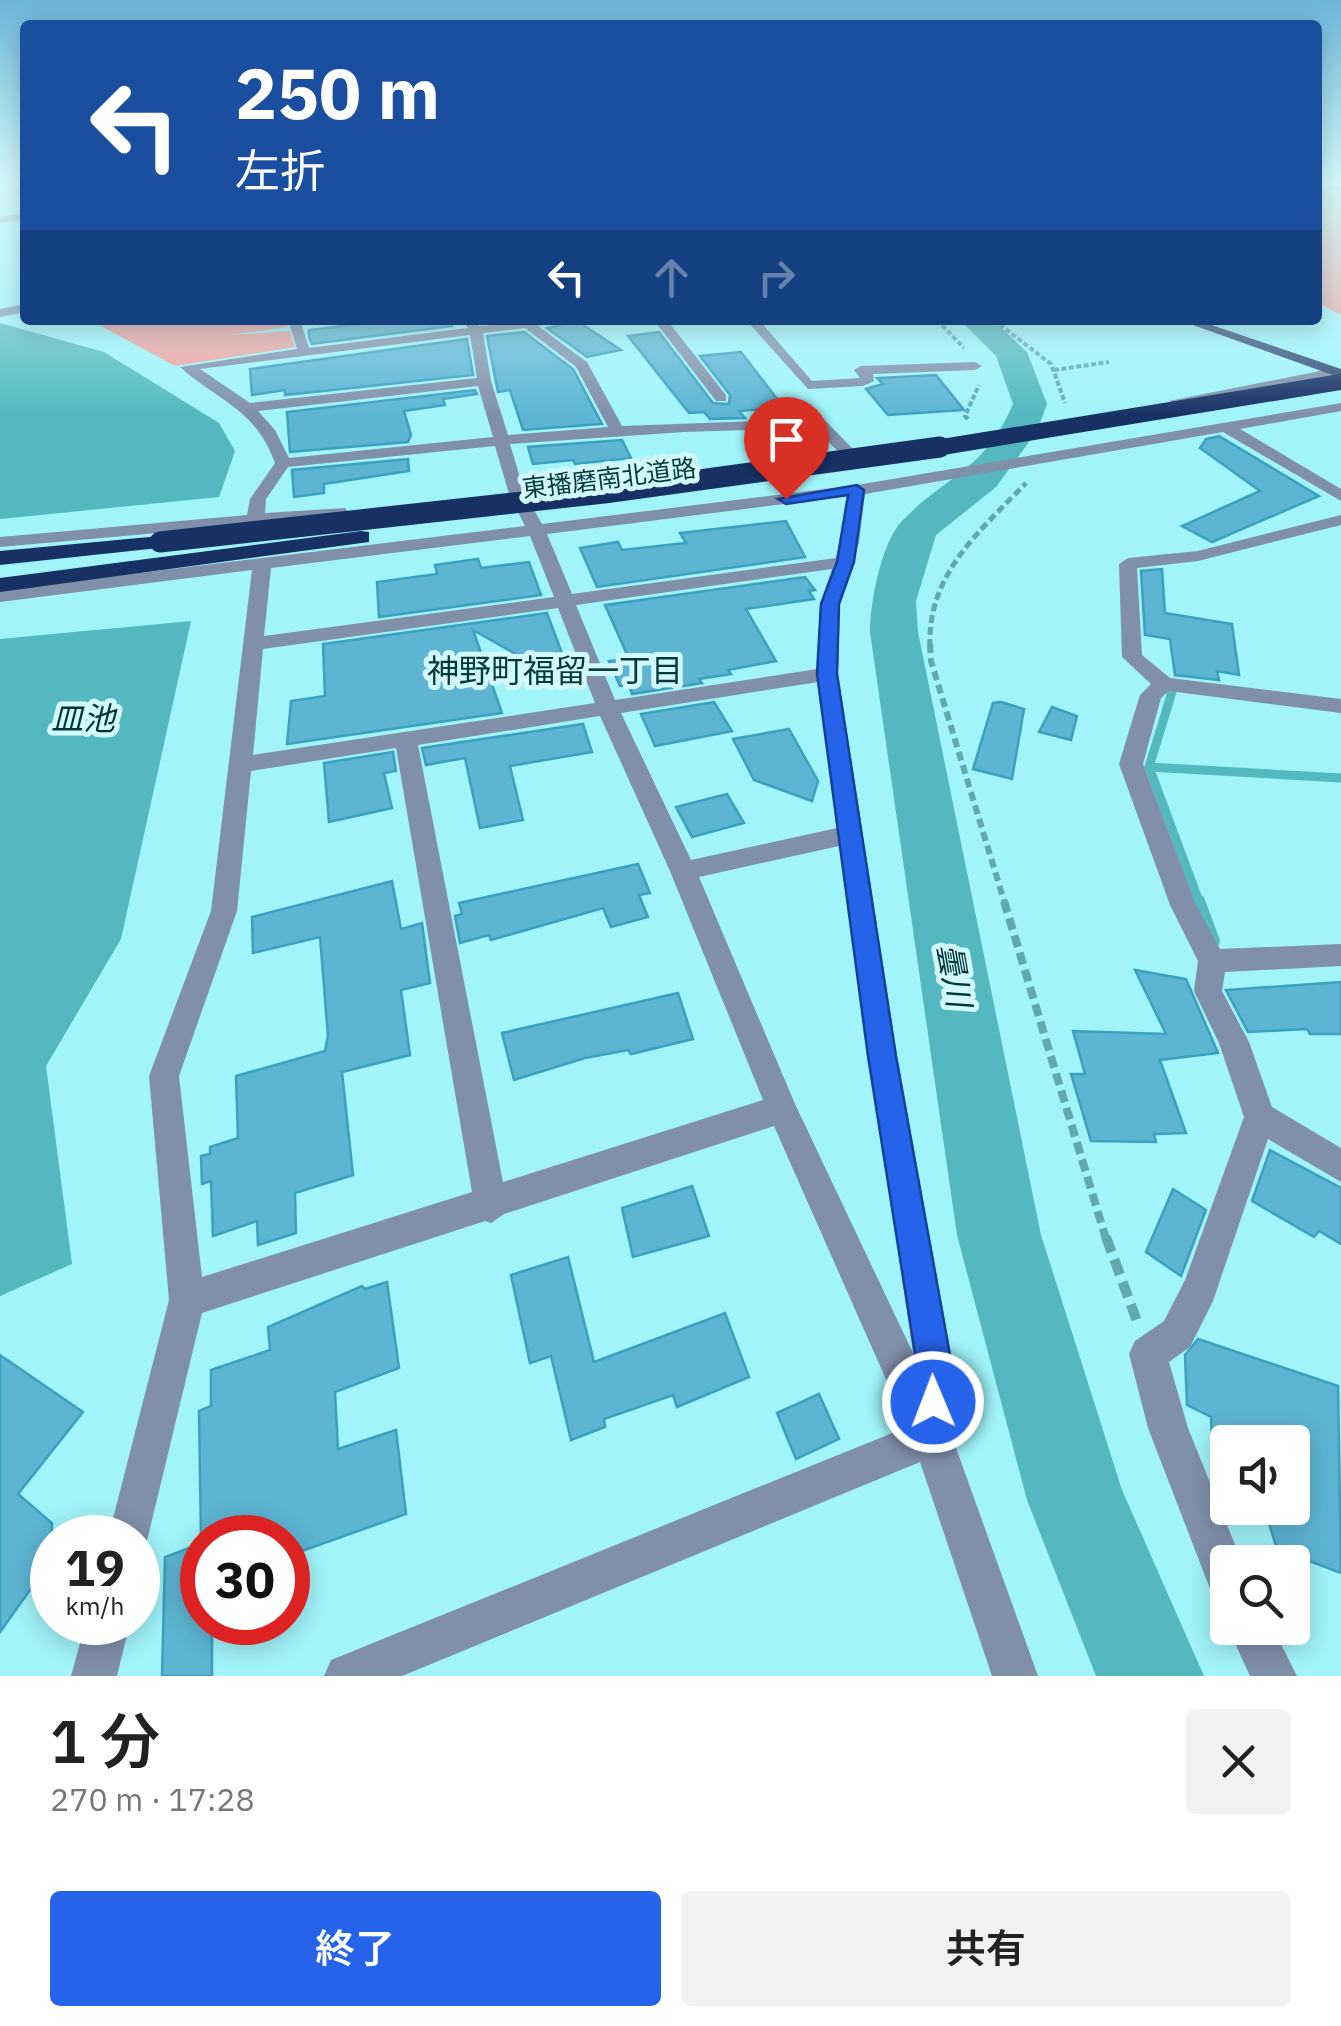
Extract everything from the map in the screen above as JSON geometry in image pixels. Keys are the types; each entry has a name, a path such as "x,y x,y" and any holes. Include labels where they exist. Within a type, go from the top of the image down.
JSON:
{"highway":[{"name":"東播磨南北道路","path":"0,575 361,537 989,453 1340,380"},
{"name":"東播磨南北道路","path":"0,556 464,512 818,467 1129,420 1340,380"},
{"path":"0,585 361,537"}],"main road":[{"path":"1198,325 1340,380"}],"street":[{"path":"296,325 304,352"},
{"path":"283,463 277,441 252,407 186,367 500,325"},
{"path":"529,325 582,365 618,432"},
{"path":"664,325 721,398"},
{"path":"756,325 808,385"},
{"path":"472,326 517,494 538,532 608,709 683,871 782,1109 932,1437 1015,1676"},
{"path":"848,451 818,423 802,392 808,385 863,382 869,378 862,370 976,366"},
{"path":"0,542 517,494 984,434 1071,412 1340,380"},
{"path":"252,407 484,381"},
{"path":"1180,400 1341,496"},
{"path":"0,596 857,490 1056,459 1341,407"},
{"path":"255,520 258,499 283,463 504,440 818,423"},
{"path":"857,490 845,562 830,604 827,674 848,835 934,1366 932,1437"},
{"path":"1341,520 1198,556 1130,562 1132,656 1164,684 1341,706"},
{"path":"254,644 562,598 845,562"},
{"path":"134,1515 187,1300 164,1076 224,911 262,566"},
{"path":"238,765 827,674"},
{"path":"1164,684 1151,695 1131,764 1183,905 1212,961 1208,990 1234,1042 1260,1117 1200,1288 1177,1334 1148,1354 1168,1428 1214,1545"},
{"path":"406,742 491,1206"},
{"path":"683,871 848,835"},
{"path":"1212,961 1341,955"},
{"path":"187,1300 491,1206 782,1109"},
{"path":"1260,1117 1341,1166"},
{"path":"347,1676 932,1437"},
{"path":"94,1676 102,1645"},
{"path":"1258,1645 1274,1676"}],"path":[{"path":"941,325 976,366 981,380 966,416 984,434"},
{"path":"1002,325 1030,344 1054,370 1071,412 1057,410"},
{"path":"1054,370 1110,362"},
{"path":"1036,471 974,532 943,577 927,632 931,662 1106,1241 1148,1354"}],"shaded area":[{"path":"1322,261 1341,261 1341,315 1322,305"},
{"path":"99,325 287,325 231,335 290,331 295,347 175,366"}],"water":[{"path":"0,323 104,352 219,423 235,451 219,497 0,519"},
{"name":"皿池","path":"191,621 121,939 46,1066 72,1264 0,1296 0,639"}],"building":[{"path":"351,325 452,326 312,344 309,330"},
{"path":"583,325 621,350 587,357 547,328"},
{"path":"524,332 573,369 602,424 523,430 510,390 498,392 487,336"},
{"path":"659,332 713,403 729,404 730,395 700,356 741,352 784,408 739,411 745,418 710,419 704,412 689,413 628,336"},
{"path":"467,339 473,375 252,395 250,369"},
{"path":"936,375 964,410 888,415 866,389 883,384 877,378"},
{"path":"475,390 477,394 443,399 445,405 404,411 411,435 408,442 290,452 287,412"},
{"path":"1219,436 1319,496 1212,542 1182,526 1260,491 1200,448 1206,439"},
{"path":"622,440 631,458 575,464 573,460 533,464 528,447"},
{"path":"408,459 409,471 324,484 324,493 294,497 292,470"},
{"path":"786,521 805,557 597,587 580,548 618,542 622,550 686,543 680,533"},
{"path":"478,559 481,568 529,562 541,595 379,617 377,582 437,574 435,565"},
{"path":"1162,569 1165,613 1232,624 1239,675 1217,671 1219,680 1175,675 1170,639 1145,635 1141,571"},
{"path":"805,577 815,590 809,591 814,599 746,609 776,661 728,670 731,674 699,679 702,683 632,694 629,685 620,686 609,661 629,659 605,605"},
{"path":"547,613 563,656 528,661 473,630 502,713 287,744 291,701 325,696 323,644"},
{"path":"714,702 732,731 655,746 641,714"},
{"path":"993,703 1024,709 1012,779 973,769"},
{"path":"1052,707 1077,716 1071,740 1039,732"},
{"path":"583,724 592,752 510,766 523,820 480,828 465,758 426,765 422,748"},
{"path":"789,729 818,781 812,801 754,780 733,739"},
{"path":"393,752 396,771 384,773 392,808 329,822 324,763"},
{"path":"727,794 744,823 692,837 676,807"},
{"path":"638,864 650,893 639,895 648,917 611,927 603,908 491,940 489,935 460,943 455,916 462,914 459,903"},
{"path":"392,881 401,929 422,923 430,983 401,990 410,1055 342,1072 353,1175 295,1193 296,1233 258,1245 257,1221 213,1236 211,1181 202,1184 201,1156 210,1154 210,1147 238,1138 236,1076 325,1051 328,1036 320,937 253,953 252,917"},
{"path":"1135,970 1186,979 1218,1053 1160,1060 1186,1133 1154,1134 1156,1142 1091,1141 1071,1074 1085,1074 1073,1031 1166,1034"},
{"path":"1341,982 1341,1034 1310,1034 1307,1029 1248,1032 1226,990"},
{"path":"678,993 693,1039 631,1054 628,1050 585,1058 514,1080 502,1033"},
{"path":"1270,1150 1341,1188 1341,1244 1319,1231 1314,1237 1252,1201"},
{"path":"692,1186 709,1236 633,1257 622,1208"},
{"path":"1173,1189 1206,1210 1181,1276 1146,1252"},
{"path":"568,1257 594,1362 725,1313 749,1377 677,1407 673,1395 604,1419 605,1427 571,1440 551,1356 530,1363 511,1275"},
{"path":"387,1282 399,1368 335,1392 338,1449 396,1430 406,1514 310,1548 310,1515 201,1515 199,1411 211,1406 211,1370 270,1350 268,1327 362,1286 365,1289"},
{"path":"1198,1339 1338,1386 1341,1573 1310,1561 1310,1545 1276,1545 1269,1525 1310,1525 1310,1425 1211,1425 1211,1417 1187,1405 1185,1355"},
{"path":"0,1355 83,1412 18,1494 43,1515 30,1515 30,1590 0,1632"},
{"path":"819,1394 839,1439 796,1459 777,1413"},
{"path":"180,1551 180,1645 212,1645 212,1676 162,1676 165,1557"}],"waterway":[{"name":"曇川","path":"981,325 1011,352 1030,404 1019,431 982,479 917,530 893,601 894,632 999,1235 1076,1500 1150,1676"},
{"path":"1149,767 1172,692"},
{"path":"1149,767 1341,778"},
{"path":"1149,767 1200,904"},
{"path":"1199,901 1214,941"}],"district":[{"name":"神野町福留一丁目","path":"555,671"}],"route":[{"path":"786,499 857,490 850,542 830,604 827,674 882,1056 934,1366 933,1402"}]}
